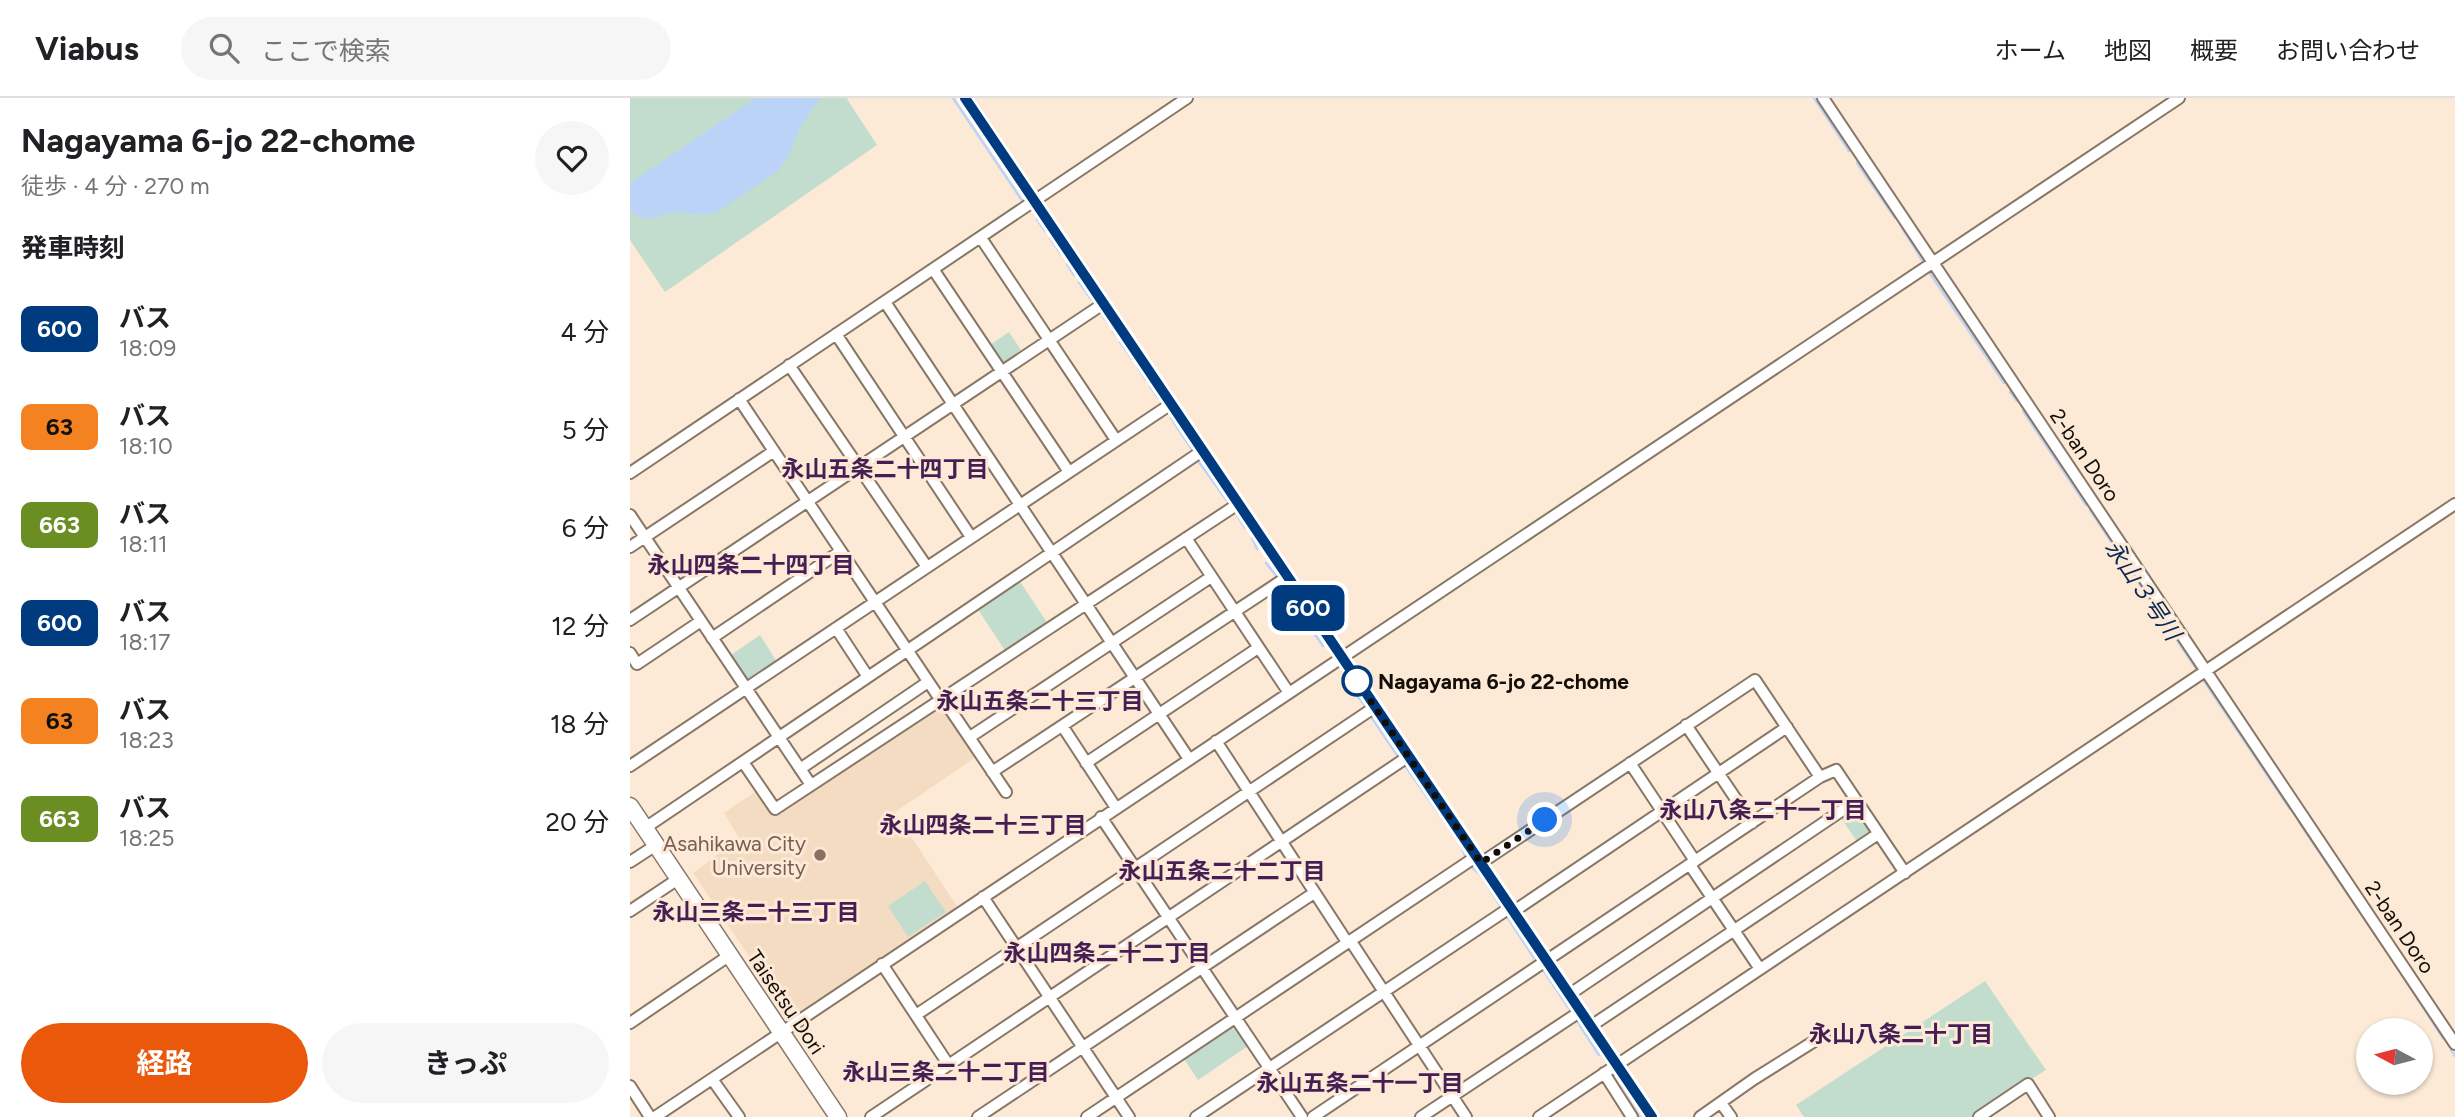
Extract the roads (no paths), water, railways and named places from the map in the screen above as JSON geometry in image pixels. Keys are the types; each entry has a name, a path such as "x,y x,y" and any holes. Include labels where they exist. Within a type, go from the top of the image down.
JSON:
{"highway":[{"name":"Taisetsu Dori","path":"630,806 838,1117"}],"street":[{"path":"965,98 1548,960 1651,1117"},
{"path":"630,473 1187,98"},
{"name":"2-ban Doro","path":"1824,98 2455,1044"},
{"path":"630,1086 652,1117 712,1079 2179,98"},
{"path":"981,237 1116,440"},
{"path":"933,269 1069,472"},
{"path":"885,302 1189,759"},
{"path":"630,620 1103,304"},
{"path":"836,334 971,537"},
{"path":"789,365 927,567"},
{"path":"739,399 928,682 970,737 1006,792"},
{"path":"630,766 1171,404"},
{"path":"645,828 1202,451"},
{"path":"630,547 774,452"},
{"path":"1539,1117 1555,1112 1604,1073 2455,504"},
{"path":"743,762 775,809 1238,505"},
{"path":"630,515 811,785"},
{"path":"1186,538 1289,693"},
{"path":"712,638 841,551"},
{"path":"970,737 1210,577"},
{"path":"992,772 1287,577"},
{"path":"630,653 637,664 701,621"},
{"path":"836,628 868,677"},
{"path":"1086,763 1258,648"},
{"path":"1087,1117 1349,941 1630,763 1755,680 1821,777"},
{"path":"800,769 928,682"},
{"path":"916,1015 1375,707"},
{"path":"1686,725 1752,823"},
{"path":"1063,727 1116,808"},
{"path":"1196,1117 1787,727"},
{"path":"1216,741 1314,893 1384,992 1466,1117"},
{"path":"871,1117 1409,756"},
{"path":"1630,763 1662,811 1712,898 1760,969"},
{"path":"1313,1117 1821,777 1836,770 1905,873"},
{"path":"1570,994 1856,801"},
{"path":"1101,817 1302,1117"},
{"path":"1591,1026 1878,834"},
{"path":"630,862 656,845"},
{"path":"630,911 678,879"},
{"path":"978,1117 1314,893"},
{"path":"983,897 1129,1117"},
{"path":"630,1023 730,955"},
{"path":"882,964 948,1064"},
{"path":"1422,1117 1581,1011"},
{"path":"1700,1117 1824,1035"},
{"path":"1604,1073 1626,1115"},
{"path":"712,1079 739,1117"},
{"path":"1979,1117 2028,1084 2049,1117"},
{"path":"1721,1103 1731,1117"}],"water":[{"path":"756,98 820,98 801,126 778,171 717,212 704,215 673,212 645,219 635,215 630,209 630,183"}],"waterway":[{"path":"953,98 1023,202"},
{"name":"永山３号川","path":"1814,98 1849,151"},
{"name":"永山３号川","path":"1857,163 1895,218"},
{"path":"1037,219 1045,231"},
{"name":"永山３号川","path":"1902,228 1922,260"},
{"path":"1050,238 1061,254"},
{"path":"1067,264 1074,275"},
{"name":"永山３号川","path":"1929,272 2004,383"},
{"path":"1079,282 1091,299"},
{"path":"1103,316 1108,323"},
{"path":"1113,331 1116,335"},
{"path":"1120,342 1132,359"},
{"path":"1137,366 1146,380"},
{"path":"1150,386 1158,398"},
{"name":"永山３号川","path":"2010,392 2017,401"},
{"name":"永山３号川","path":"2023,411 2086,505"},
{"path":"1171,418 1193,451"},
{"path":"1199,462 1228,502"},
{"name":"永山３号川","path":"2090,510 2197,670"},
{"path":"1237,515 1245,528"},
{"path":"1252,538 1257,549"},
{"path":"1266,563 1277,577"},
{"path":"1284,588 1289,594"},
{"path":"1294,602 1306,620"},
{"path":"1312,630 1323,646"},
{"name":"永山３号川","path":"2204,681 2290,809"},
{"path":"1351,687 1365,706"},
{"path":"1372,718 1397,755"},
{"path":"1406,767 1461,845 1465,856"},
{"name":"永山３号川","path":"2299,822 2386,951"},
{"path":"1472,867 1482,877 1501,907"},
{"path":"1508,918 1534,958"},
{"name":"永山３号川","path":"2394,963 2443,1038"},
{"path":"1544,971 1570,1010"},
{"path":"1577,1021 1599,1055"},
{"name":"永山３号川","path":"2451,1050 2455,1056"},
{"path":"1619,1086 1640,1117"}],"place":[{"name":"Nagayama 6-jo 22-chome","path":"1357,681"},
{"name":"Asahikawa City University","path":"820,855"}],"district":[{"name":"永山五条二十四丁目","path":"885,469"},
{"name":"永山四条二十四丁目","path":"751,565"},
{"name":"永山五条二十三丁目","path":"1040,701"},
{"name":"永山八条二十一丁目","path":"1763,810"},
{"name":"永山四条二十三丁目","path":"983,825"},
{"name":"永山五条二十二丁目","path":"1222,871"},
{"name":"永山三条二十三丁目","path":"756,912"},
{"name":"永山四条二十二丁目","path":"1107,953"},
{"name":"永山八条二十丁目","path":"1901,1034"},
{"name":"永山三条二十二丁目","path":"946,1072"},
{"name":"永山五条二十一丁目","path":"1360,1083"}]}
